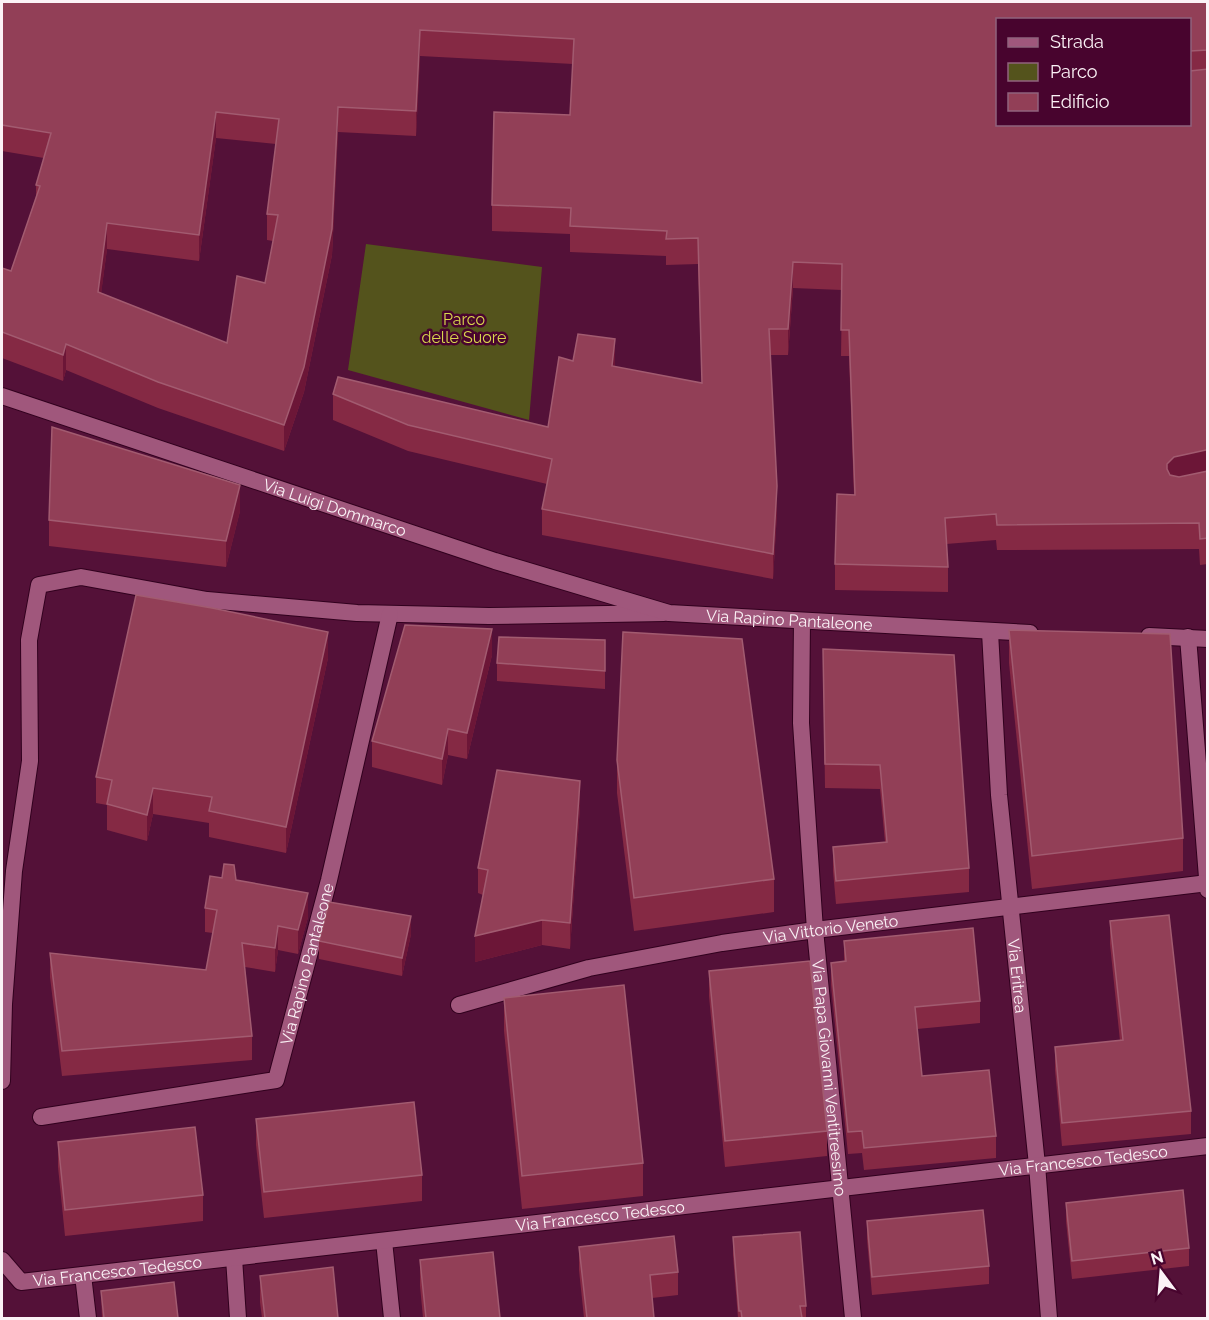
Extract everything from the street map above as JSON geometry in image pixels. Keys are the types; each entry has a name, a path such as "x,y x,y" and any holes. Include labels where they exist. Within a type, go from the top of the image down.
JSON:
{"street":[{"name":"Via Luigi Dommarco","path":"2,396 512,566 669,613"},
{"name":"Via Rapino Pantaleone","path":"2,1081 4,1004 14,871 30,761 29,640 39,585 81,577 207,600 390,614 489,616 669,613 990,632 1049,633"},
{"name":"Via Rapino Pantaleone","path":"41,1117 276,1080 329,880 390,614"},
{"name":"Via Papa Giovanni Ventitreesimo","path":"802,621 801,723 815,930 853,1318"},
{"path":"1188,637 1208,630"},
{"name":"Via Eritrea","path":"990,632 999,795 1037,1166 1049,1318"},
{"path":"1133,636 1208,639"},
{"path":"1188,637 1208,891"},
{"name":"Via Vittorio Veneto","path":"459,1005 589,968 653,955 815,930 1207,883"},
{"name":"Via Francesco Tedesco","path":"2,1260 21,1282 1208,1146"},
{"path":"384,1241 392,1318"},
{"path":"234,1258 238,1318"},
{"path":"83,1275 88,1318"}],"green space":[{"name":"Parco delle Suore","path":"366,244 542,267 529,420 348,370"}],"building":[{"path":"2,2 1208,2 1208,50 1191,51 1191,18 996,18 996,126 1191,126 1191,71 1208,69 1208,450 1174,457 1167,464 1167,469 1170,475 1179,477 1208,471 1208,538 1200,539 1199,523 997,525 996,514 945,518 948,567 835,564 837,494 855,495 849,330 841,330 842,264 793,262 788,329 769,329 777,486 773,554 542,509 552,459 408,425 333,394 338,377 548,427 559,357 573,361 578,334 615,339 612,366 702,383 698,238 666,239 667,231 570,226 571,208 492,205 494,112 570,115 574,39 420,30 416,111 338,107 332,229 304,367 284,425 158,382 66,344 63,355 2,332 2,268 11,271 40,186 36,185 51,133 2,125","holes":["216,112 279,119 267,214 278,215 265,283 237,276 227,343 98,292 107,223 199,235"]},
{"path":"52,427 240,485 226,541 49,520"},
{"path":"136,595 328,632 286,827 209,811 212,797 153,788 147,815 107,804 112,780 96,777"},
{"path":"405,625 492,629 467,733 448,729 442,759 372,741"},
{"path":"1009,630 1170,634 1183,838 1032,856"},
{"path":"623,632 742,639 774,879 634,898 617,760"},
{"path":"499,637 605,640 605,671 497,663"},
{"path":"823,649 954,655 969,868 836,881 833,847 887,842 880,765 825,764"},
{"path":"497,770 580,781 570,923 542,920 475,936 488,870 478,868"},
{"path":"224,864 234,865 236,880 308,893 298,930 278,926 275,948 242,943 252,1036 62,1051 50,953 206,970 217,910 205,908 210,876 222,878"},
{"path":"329,902 411,916 402,958 319,941"},
{"path":"1169,915 1191,1111 1062,1123 1055,1047 1123,1040 1110,921"},
{"path":"973,928 980,1001 915,1007 922,1076 989,1070 996,1136 864,1148 862,1131 848,1132 831,963 846,961 844,941"},
{"path":"810,961 827,1131 725,1141 709,971"},
{"path":"624,985 643,1163 522,1176 504,998"},
{"path":"414,1102 422,1175 264,1192 256,1119"},
{"path":"195,1127 203,1195 65,1210 58,1142"},
{"path":"1183,1190 1189,1248 1072,1261 1066,1203"},
{"path":"983,1210 989,1266 872,1277 867,1221"},
{"path":"800,1232 806,1306 800,1306 802,1318 742,1318 741,1311 739,1311 733,1237"},
{"path":"674,1236 678,1272 650,1275 654,1318 587,1318 579,1247"},
{"path":"493,1252 500,1318 426,1318 420,1260"},
{"path":"333,1267 338,1318 265,1318 260,1276"},
{"path":"174,1282 178,1318 104,1318 101,1291"}]}
